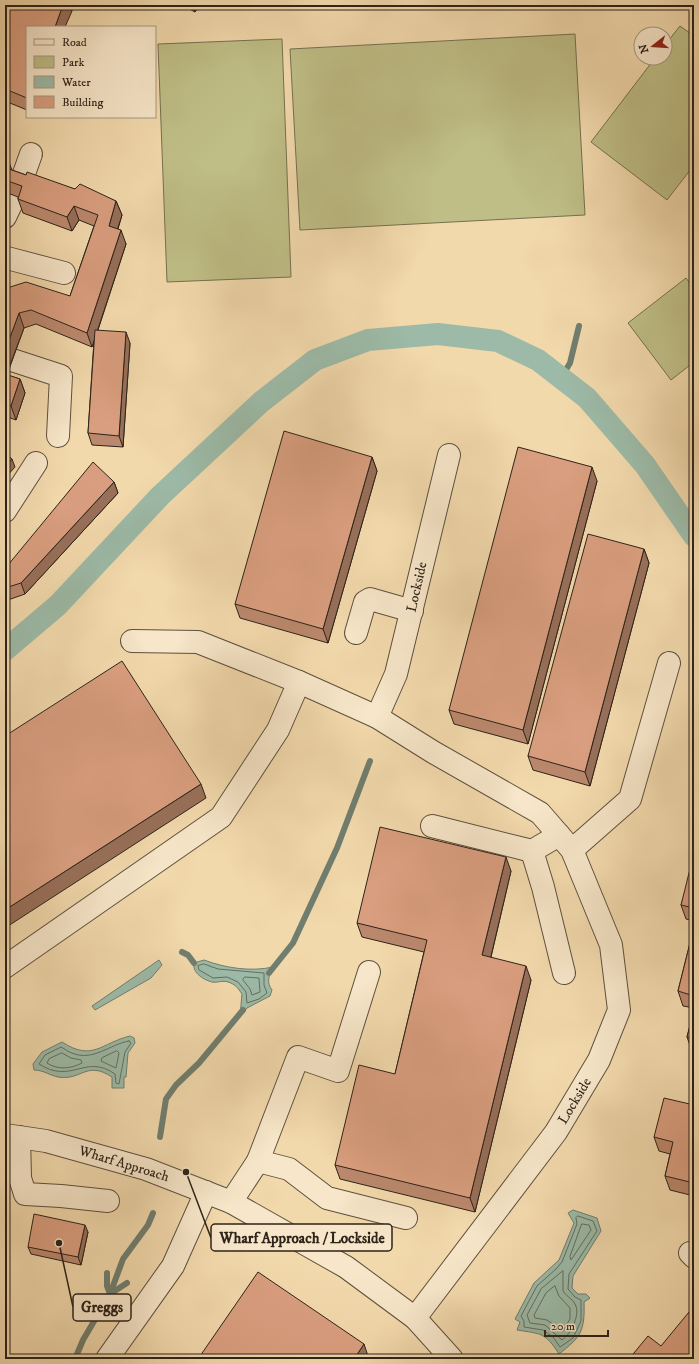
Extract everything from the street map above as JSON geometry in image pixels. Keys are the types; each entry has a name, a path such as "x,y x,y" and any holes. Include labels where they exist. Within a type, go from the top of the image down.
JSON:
{"street":[{"path":"5,217 18,191 31,154"},
{"path":"6,259 64,273"},
{"path":"12,360 62,376 58,436"},
{"name":"Lockside","path":"376,717 396,674 449,455"},
{"path":"5,511 36,463"},
{"path":"356,633 365,602 370,600 412,611"},
{"name":"Lockside","path":"132,641 198,642 299,682 376,717 433,752 540,813 565,842 612,946 619,1010 599,1060 556,1132 415,1318"},
{"path":"432,826 532,851 565,842 630,799 669,663"},
{"path":"5,967 220,817 278,730 299,682"},
{"path":"532,851 543,887 564,972"},
{"path":"231,1202 258,1161 298,1057 338,1071 369,972"},
{"path":"12,1136 20,1178 25,1194 108,1201"},
{"name":"Wharf Approach","path":"12,1136 46,1141 146,1169 231,1202 346,1267 415,1318 452,1359"},
{"path":"258,1161 289,1168 326,1198 406,1218"},
{"path":"107,1359 173,1266 206,1192"}],"green space":[{"path":"680,26 694,36 694,165 667,200 591,142 649,66 673,66 673,35"},
{"path":"575,34 585,215 300,230 290,49"},
{"path":"282,39 291,277 167,282 158,44"},
{"path":"686,278 694,289 694,362 671,380 628,323"}],"water":[{"path":"159,960 162,965 151,978 95,1010 92,1006"},
{"path":"204,960 221,965 247,969 273,967 269,979 269,984 272,990 270,996 247,1008 240,1016 242,994 236,986 226,981 212,982 199,976 195,970 194,963"},
{"path":"130,1036 134,1038 135,1043 128,1053 126,1077 124,1077 124,1088 112,1088 112,1077 96,1070 73,1076 58,1077 34,1070 33,1064 42,1052 62,1042 73,1048 89,1051"},
{"path":"573,1210 597,1218 601,1231 573,1276 572,1288 578,1294 586,1294 590,1298 584,1302 584,1320 582,1327 577,1338 559,1354 550,1342 542,1335 517,1330 520,1322 515,1319 534,1283 559,1260 574,1223 568,1213"}],"building":[{"path":"5,5 63,5 55,26 26,26 26,98 5,89"},
{"path":"5,160 9,162 6,168 26,175 27,172 75,189 80,184 116,201 109,226 121,230 87,333 31,310 19,313 5,351 5,295 7,288 26,282 70,296 98,215 74,206 67,217 18,199 22,186 5,180"},
{"path":"95,330 126,332 119,436 88,433"},
{"path":"5,374 20,379 11,406 5,403"},
{"path":"284,431 372,457 323,629 235,604"},
{"path":"518,447 592,467 523,730 449,710"},
{"path":"5,452 12,459 5,467"},
{"path":"93,462 114,482 21,583 5,588 5,564 8,565"},
{"path":"588,534 644,549 585,772 528,756"},
{"path":"122,661 201,784 5,910 5,736"},
{"path":"380,827 506,857 482,955 526,966 470,1198 335,1165 359,1065 395,1074 427,940 357,923"},
{"path":"694,845 694,860 690,859"},
{"path":"691,865 694,866 694,908 681,905"},
{"path":"694,927 694,996 678,991"},
{"path":"694,1010 694,1039 687,1037"},
{"path":"664,1098 694,1105 694,1183 665,1176 673,1142 654,1137"},
{"path":"34,1214 85,1225 78,1257 28,1247"},
{"path":"258,1272 364,1344 354,1359 198,1359"},
{"path":"694,1306 694,1359 629,1359 648,1336 661,1346"}],"waterway":[{"path":"561,378 570,363 579,326"},
{"path":"5,650 58,605 160,496 261,402 315,360 368,340 438,334 498,341 538,360 587,398 645,465 694,536"},
{"path":"269,973 293,943 337,848 370,761"},
{"path":"182,952 188,955 194,963"},
{"path":"160,1137 166,1099 176,1085 199,1063 243,1010"},
{"path":"75,1359 83,1340 110,1294 123,1259 148,1225 153,1213"},
{"path":"107,1273 107,1286 110,1294 127,1283"}],"place":[{"name":"Wharf Approach / Lockside","path":"186,1172"},
{"name":"Greggs","path":"59,1243"}]}
